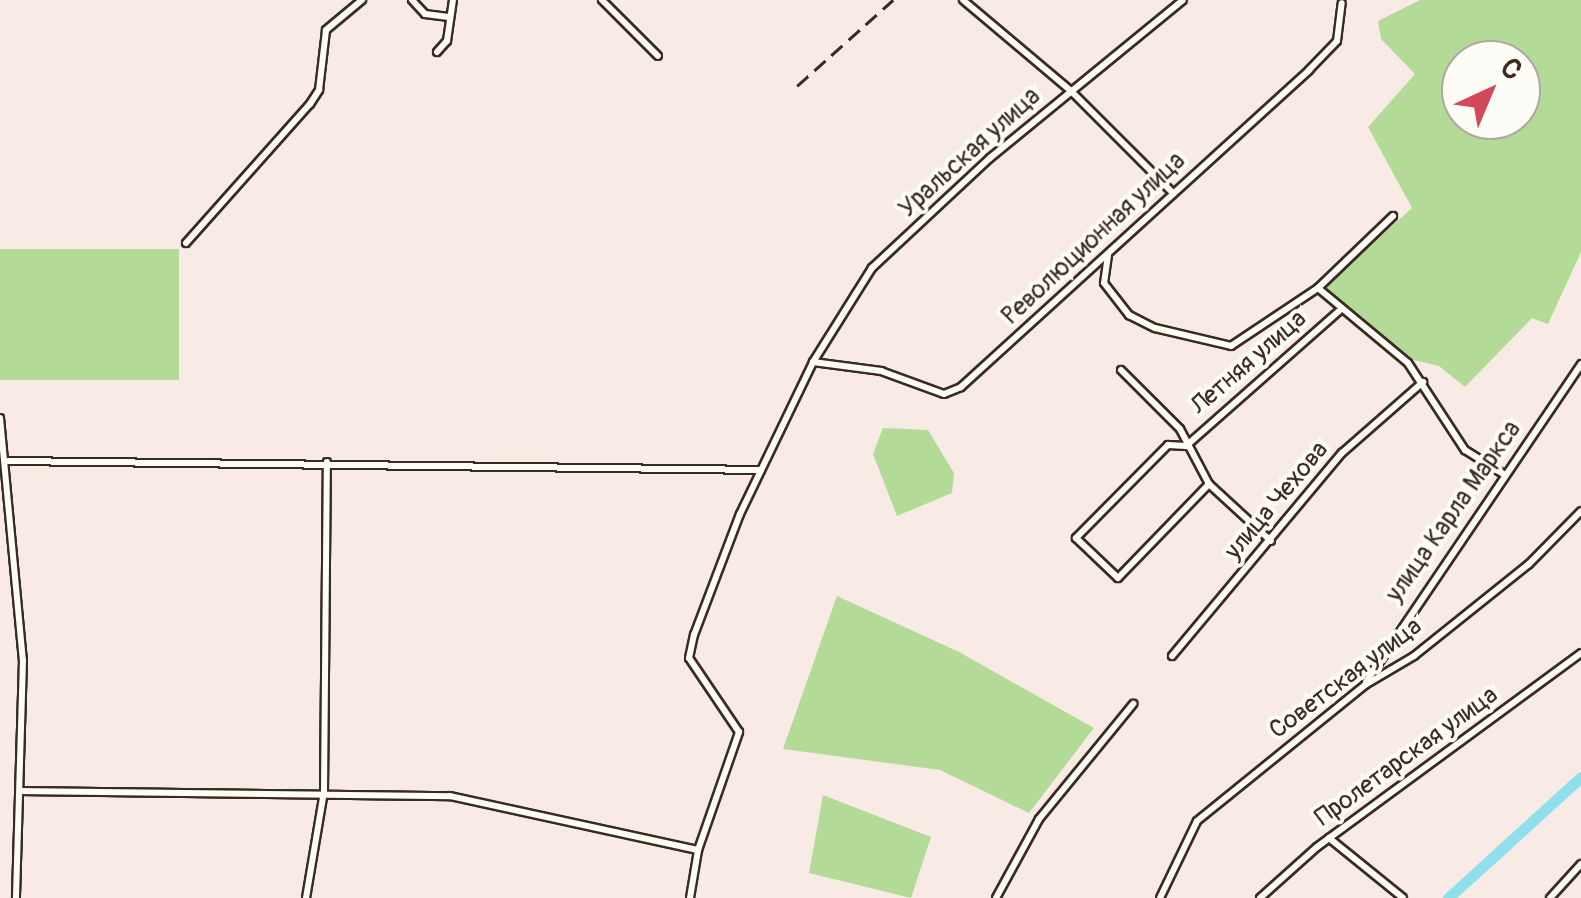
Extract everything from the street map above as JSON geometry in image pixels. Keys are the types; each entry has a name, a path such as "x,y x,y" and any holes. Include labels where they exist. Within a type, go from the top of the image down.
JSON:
{"street":[{"path":"186,243 310,104 319,90 326,30 362,0"},
{"path":"412,0 425,14 450,17"},
{"path":"437,52 447,42 453,0"},
{"path":"602,0 658,56"},
{"path":"963,0 1070,91 1173,193"},
{"name":"Уральская улица","path":"698,850 740,732 689,658 702,608 814,362 872,268 1070,91 1184,0"},
{"name":"Революционная улица","path":"814,362 881,370 944,394 990,364 1337,41 1342,4"},
{"path":"1108,254 1104,284 1128,315 1216,346 1232,346 1318,288 1392,216"},
{"path":"1318,288 1339,311 1423,382 1465,450 1505,475"},
{"name":"Летняя улица","path":"1209,484 1118,578 1076,538 1168,445 1186,446 1339,311"},
{"name":"улица Карла Маркса","path":"1364,684 1581,364"},
{"path":"1121,370 1180,429 1209,484 1270,541"},
{"name":"улица Чехова","path":"1172,656 1342,453 1423,382"},
{"path":"0,418 8,461 24,660 16,898"},
{"path":"8,461 762,470"},
{"path":"306,898 324,792 327,462"},
{"name":"Советская улица","path":"1160,898 1197,820 1364,684 1414,656 1529,564 1581,511"},
{"name":"Пролетарская улица","path":"1260,898 1329,838 1581,654"},
{"path":"996,898 1038,819 1133,704"},
{"path":"21,791 450,796 698,850 690,898"},
{"path":"1329,838 1403,898"},
{"path":"1550,898 1581,864"}],"green space":[{"path":"1420,0 1581,0 1581,252 1548,324 1532,318 1465,387 1439,366 1414,360 1324,287 1412,208 1368,127 1415,74 1381,39 1378,21"},
{"path":"0,249 179,249 179,380 0,380"},
{"path":"883,428 928,430 954,473 952,493 897,516 873,454"},
{"path":"837,596 959,652 1094,728 1029,813 940,770 783,749"},
{"path":"823,795 931,837 911,898 809,873"}],"waterway":[{"path":"1448,898 1581,777"}],"railway":[{"path":"797,86 893,0"}]}
